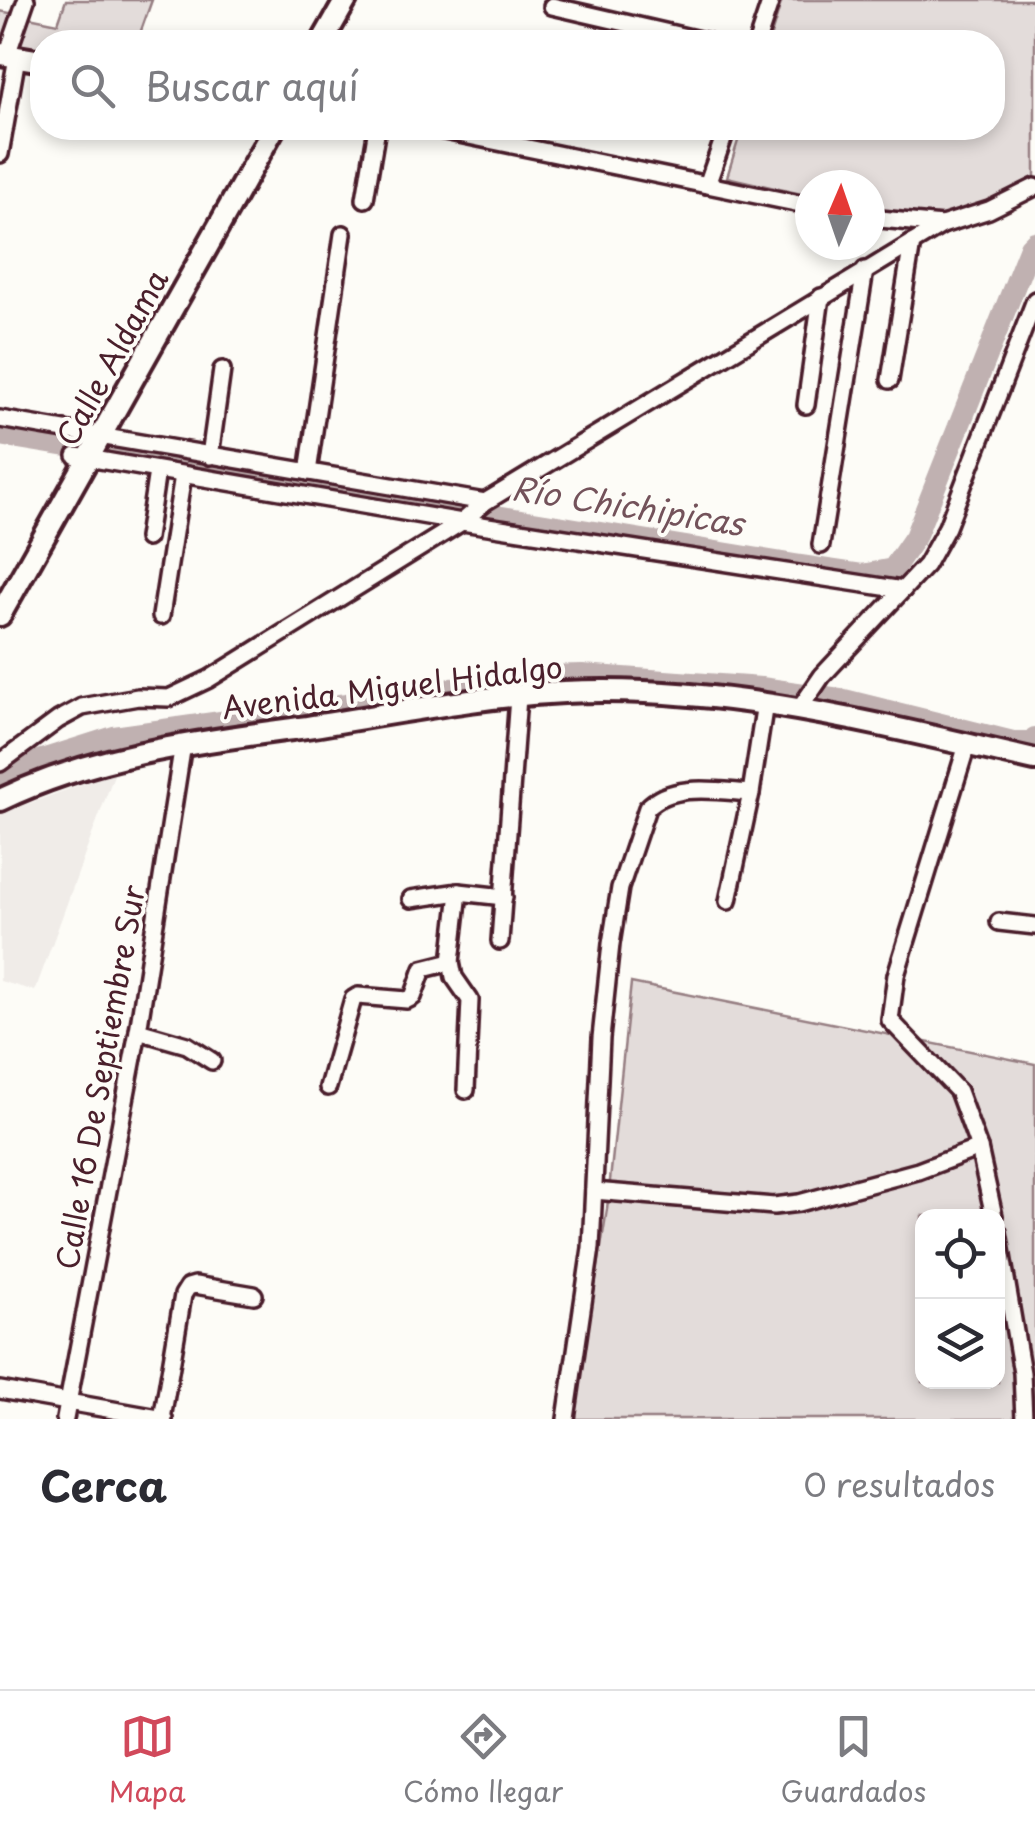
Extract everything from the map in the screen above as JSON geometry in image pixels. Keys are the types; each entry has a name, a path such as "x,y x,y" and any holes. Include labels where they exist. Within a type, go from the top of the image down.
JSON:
{"main road":[{"path":"314,30 331,0"},
{"path":"329,30 346,0"},
{"name":"Calle Aldama","path":"95,435 254,140"},
{"name":"Calle Aldama","path":"0,615 82,458 267,140"},
{"name":"Calle Aldama","path":"0,587 82,458"},
{"name":"Avenida Miguel Hidalgo","path":"0,800 46,778 116,756 564,692 645,693 765,704 805,700 1035,760"}],"street":[{"path":"0,154 8,56 26,0"},
{"path":"761,30 770,0"},
{"path":"552,6 656,30"},
{"path":"366,199 375,140"},
{"path":"488,140 795,203"},
{"path":"707,185 724,140"},
{"path":"0,763 82,707 103,701 169,698 186,692 864,270 942,225 990,210 1035,187"},
{"path":"885,219 942,225"},
{"path":"308,472 343,234"},
{"path":"890,380 912,243"},
{"path":"822,545 864,270"},
{"path":"806,405 821,297"},
{"path":"805,700 926,565 946,527 1035,300"},
{"path":"210,456 222,370"},
{"path":"0,419 482,505"},
{"path":"82,458 903,590"},
{"path":"147,538 157,471"},
{"path":"161,616 183,475"},
{"path":"500,941 518,697"},
{"path":"728,900 765,704"},
{"name":"Calle 16 De Septiembre Sur","path":"65,1419 138,1031 183,744"},
{"path":"968,745 896,975 890,1020 958,1090 980,1148 993,1209"},
{"path":"571,1418 591,1248 601,1038 620,888 647,808 656,799 699,790 750,793"},
{"path":"411,899 460,892 504,897"},
{"path":"460,892 451,962 454,977 470,1000 466,1090"},
{"path":"999,922 1035,926"},
{"path":"328,1087 353,999 358,996 408,1000 413,997 423,969 451,962"},
{"path":"138,1031 187,1045 212,1062"},
{"path":"594,1191 774,1206 799,1204 918,1171 980,1148"},
{"path":"1005,1273 1022,1374 1024,1419"},
{"path":"0,1390 163,1419 183,1295 188,1287 254,1295"}],"shaded area":[{"path":"66,0 152,0 141,30 30,30 30,48 0,42 0,11 58,23"},
{"path":"782,0 1035,0 1035,184 989,206 941,220 885,211 885,170 795,170 795,193 727,177 738,140 1005,140 1005,30 773,30"},
{"path":"115,772 35,991 0,981 0,814"},
{"path":"631,983 1035,1064 1035,1419 574,1419 607,1209"}],"waterway":[{"name":"Río Chichipicas","path":"0,435 862,575 893,569 915,537 1035,242"},
{"path":"0,778 23,766 114,737 543,676 582,675 761,688 840,699 1013,742 1033,742 1035,738"}]}
